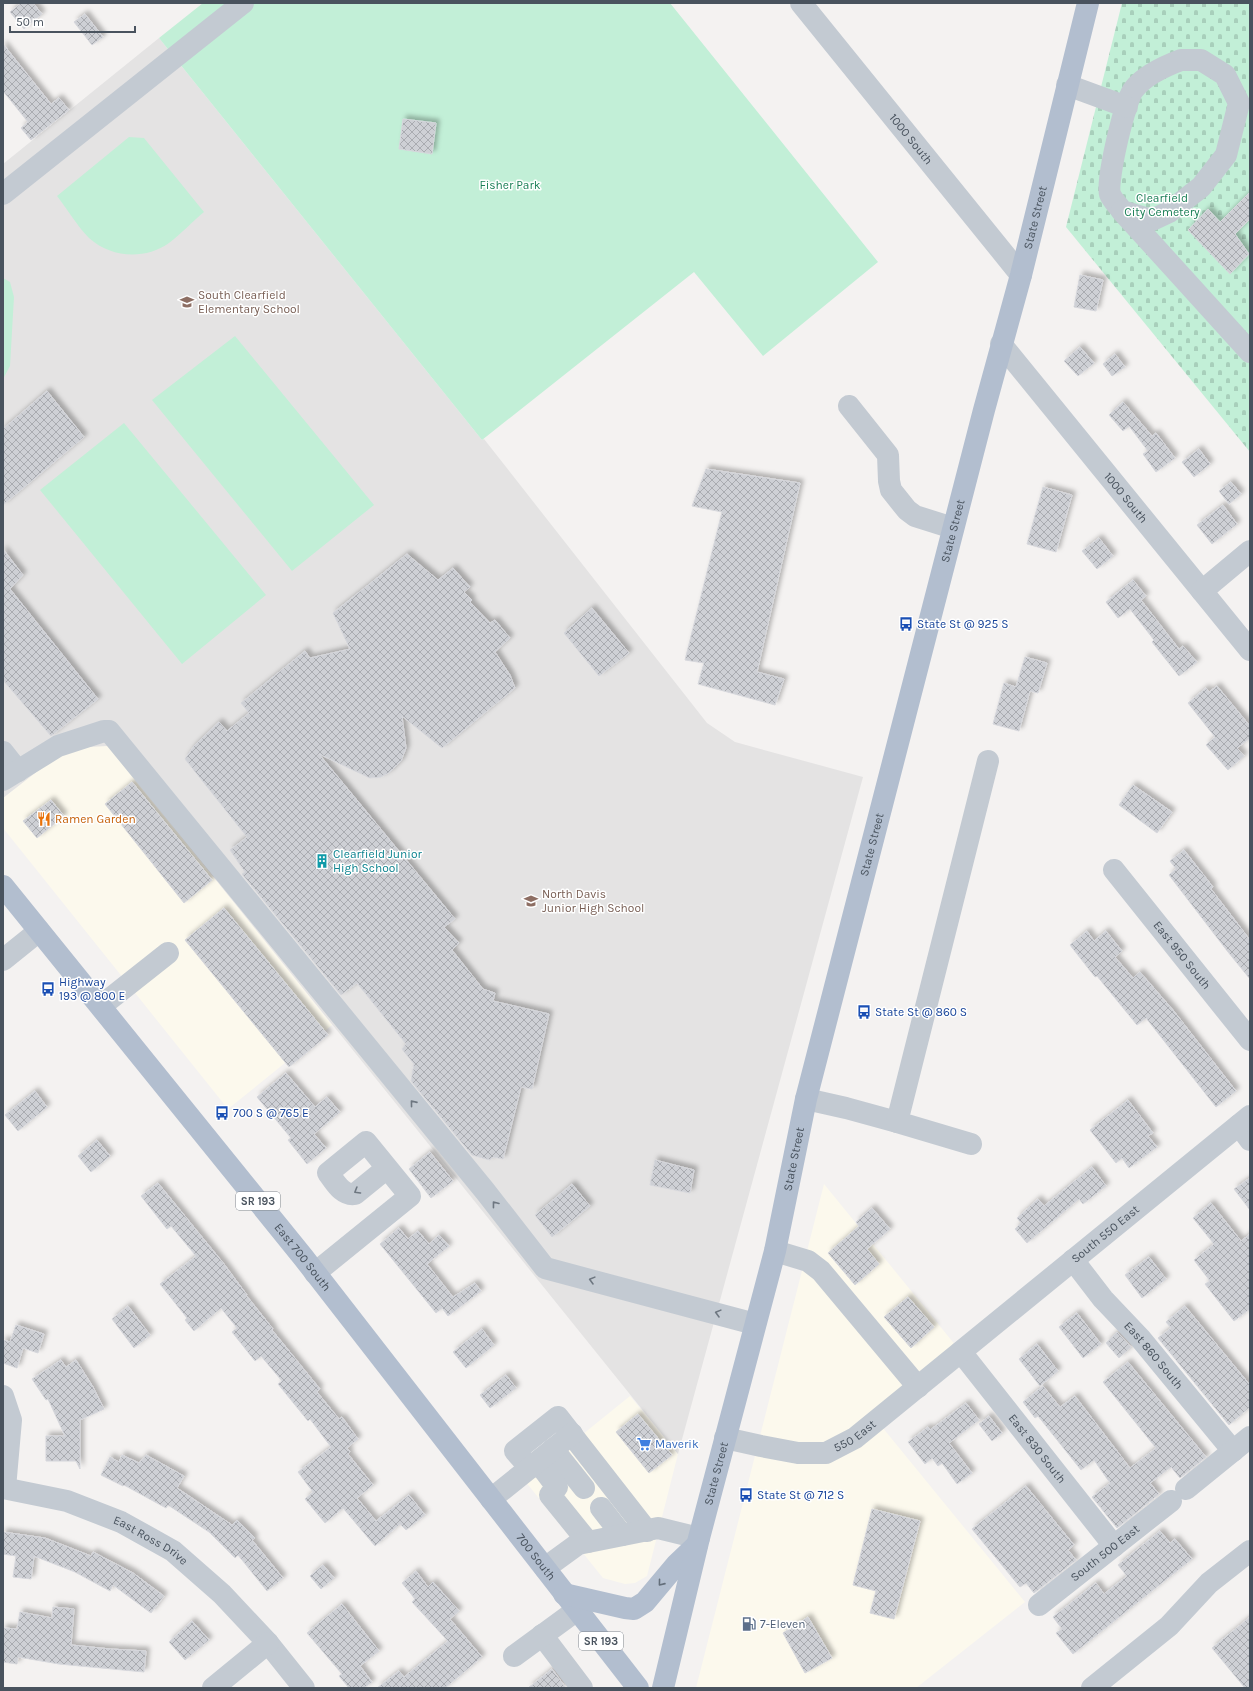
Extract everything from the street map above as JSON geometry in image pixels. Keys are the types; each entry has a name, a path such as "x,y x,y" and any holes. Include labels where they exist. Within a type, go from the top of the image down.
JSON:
{"main road":[{"name":"State Street","path":"698,1542 775,1251 806,1099 1001,344 1021,275 1088,3"},
{"name":"East 700 South","path":"3,886 315,1273 508,1520"},
{"name":"700 South","path":"508,1520 570,1602"},
{"path":"570,1602 634,1609 645,1602 684,1567 698,1542"},
{"path":"664,1688 684,1567"},
{"name":"SR 193","path":"570,1602 638,1688"}],"street":[{"path":"3,194 243,3"},
{"name":"1000 South","path":"800,3 1021,275"},
{"path":"1122,211 1152,220 1168,212 1201,187 1226,155 1244,110 1225,75 1201,60 1181,60 1160,68 1133,89 1109,178 1110,194 1122,211 1250,352"},
{"path":"1068,85 1127,107"},
{"name":"1000 South","path":"1001,344 1250,650"},
{"path":"849,406 888,454 889,481 891,490 907,510 915,516 953,528"},
{"path":"1202,591 1250,551"},
{"path":"3,752 11,775 58,746 104,731 109,731 480,1185 545,1268 755,1324"},
{"path":"897,1122 988,761"},
{"name":"East 950 South","path":"1114,870 1250,1040"},
{"path":"3,960 39,931"},
{"path":"101,1006 168,953"},
{"path":"806,1099 846,1108 971,1144"},
{"name":"South 550 East","path":"961,1352 1073,1260 1246,1127"},
{"path":"315,1273 410,1196 366,1142 328,1173 345,1194 350,1195 355,1194 387,1168"},
{"path":"775,1251 808,1261 821,1272 918,1387"},
{"name":"East 860 South","path":"1073,1260 1103,1299 1140,1338 1233,1451"},
{"name":"550 East","path":"725,1438 798,1452 826,1453 855,1438 961,1352"},
{"name":"East 830 South","path":"961,1352 1114,1546"},
{"path":"3,1396 11,1420 4,1488"},
{"path":"647,1530 558,1417 515,1450 540,1460 570,1492 550,1495 593,1528 622,1535 658,1528 698,1542"},
{"path":"491,1499 572,1434"},
{"name":"South 500 East","path":"1039,1605 1250,1437"},
{"name":"East Ross Drive","path":"4,1488 67,1501 120,1522 173,1550 222,1594 268,1643 304,1688"},
{"path":"593,1528 622,1535"},
{"path":"545,1568 578,1544 593,1528"},
{"path":"1092,1688 1169,1626 1209,1583 1250,1551"},
{"path":"514,1656 542,1635 570,1602"},
{"path":"542,1635 582,1688"},
{"path":"213,1688 268,1643"}],"shaded area":[{"name":"North Davis Junior High School","path":"159,38 482,440 484,439 707,723 735,742 863,777 678,1454 108,746 67,748 3,798 3,164"},
{"path":"108,745 332,1025 228,1109 3,828 3,798 67,748"},
{"path":"824,1184 961,1352 878,1422 1025,1602 916,1688 696,1688"},
{"path":"630,1396 678,1454 647,1576 635,1583 625,1584 603,1578 525,1481"}],"green space":[{"name":"Fisher Park","path":"203,3 670,3 878,262 763,356 694,272 482,440 159,38"},
{"name":"Clearfield City Cemetery","path":"1122,3 1250,3 1250,452 1066,227"},
{"path":"129,137 144,138 204,212 169,243 160,248 139,254 118,253 107,250 98,245 85,234 57,196"},
{"path":"3,278 10,282 14,297 10,366 3,379"},
{"path":"235,336 374,505 292,571 152,400"},
{"path":"124,423 266,595 182,664 40,490"}],"building":[{"path":"21,3 33,3 42,14 24,29 10,12"},
{"path":"85,14 103,37 92,45 74,22"},
{"path":"3,44 51,104 59,98 69,110 31,140 21,128 28,122 3,91"},
{"path":"403,119 436,123 432,154 399,149"},
{"path":"1250,192 1250,219 1235,234 1249,254 1230,274 1188,230 1208,209 1220,222"},
{"path":"1080,275 1103,280 1096,311 1074,307"},
{"path":"1080,347 1094,363 1078,376 1064,361"},
{"path":"1115,354 1125,367 1112,376 1103,364"},
{"path":"47,391 84,437 3,505 3,429"},
{"path":"1123,402 1152,436 1156,433 1175,458 1156,472 1143,454 1148,451 1129,426 1123,431 1109,415"},
{"path":"1199,449 1210,464 1194,477 1182,462"},
{"path":"706,469 800,483 757,672 784,679 775,705 698,684 704,663 685,660 722,512 692,506"},
{"path":"1231,482 1241,494 1229,504 1219,491"},
{"path":"1043,487 1072,495 1056,552 1027,544"},
{"path":"1223,505 1237,524 1212,544 1197,525"},
{"path":"1099,538 1113,556 1097,569 1082,551"},
{"path":"3,549 23,575 10,589 98,699 51,736 3,680"},
{"name":"Clearfield Junior High School","path":"407,554 438,580 453,568 470,587 464,592 472,600 470,602 490,623 495,620 510,638 495,652 510,675 515,688 442,748 402,716 406,748 401,761 390,772 381,777 370,778 319,754 455,919 444,927 459,943 452,950 483,989 495,993 493,1001 549,1014 532,1089 521,1087 503,1159 493,1157 490,1160 472,1155 411,1081 414,1064 402,1049 406,1044 357,983 341,995 242,874 245,872 230,850 247,837 185,759 194,746 219,722 227,731 249,713 241,703 305,651 310,658 350,649 333,613"},
{"path":"1133,580 1146,596 1141,600 1179,649 1183,646 1197,662 1179,676 1152,642 1154,640 1130,609 1118,618 1106,602"},
{"path":"592,608 629,653 599,676 564,633"},
{"path":"1025,657 1047,663 1038,693 1030,691 1019,731 993,724 1004,683 1016,687"},
{"path":"1217,686 1250,726 1250,738 1237,748 1244,756 1228,770 1206,745 1215,737 1188,703 1206,688 1209,692"},
{"path":"132,782 212,880 184,903 105,804"},
{"path":"1133,785 1172,812 1157,833 1119,805"},
{"name":"Ramen Garden","path":"51,800 64,816 37,838 23,821"},
{"path":"1184,850 1213,887 1211,889 1250,940 1250,979 1169,875 1176,869 1170,861"},
{"path":"224,908 328,1035 289,1067 185,940"},
{"path":"1087,931 1094,941 1106,931 1122,951 1115,957 1133,978 1140,972 1173,1010 1236,1091 1216,1107 1146,1018 1137,1025 1097,976 1095,977 1070,945"},
{"path":"286,1073 315,1107 327,1097 340,1112 314,1134 326,1148 307,1164 288,1140 291,1138 257,1097"},
{"path":"35,1091 47,1107 18,1131 5,1115"},
{"path":"1128,1100 1153,1133 1148,1136 1157,1147 1129,1168 1122,1158 1116,1163 1090,1130"},
{"path":"97,1140 110,1156 91,1172 78,1156"},
{"path":"430,1152 453,1181 431,1198 409,1169"},
{"path":"655,1160 694,1170 690,1193 650,1185"},
{"path":"1092,1167 1106,1186 1083,1204 1079,1199 1027,1243 1015,1229 1021,1223 1017,1218 1038,1199 1044,1206"},
{"path":"1250,1178 1250,1210 1234,1189"},
{"path":"158,1183 224,1264 273,1329 272,1330 320,1389 317,1392 339,1419 342,1417 358,1439 347,1448 350,1452 348,1454 373,1485 357,1498 376,1521 409,1495 425,1515 406,1530 400,1524 375,1546 343,1508 325,1523 305,1499 313,1492 298,1472 331,1447 310,1419 308,1421 278,1384 282,1381 261,1356 255,1361 232,1332 237,1328 221,1308 194,1331 185,1320 187,1318 160,1284 196,1256 171,1226 167,1229 141,1196"},
{"path":"572,1184 590,1206 552,1237 535,1215"},
{"path":"1211,1203 1241,1241 1250,1234 1250,1309 1234,1321 1205,1284 1210,1281 1194,1260 1214,1244 1193,1218"},
{"path":"872,1208 890,1229 867,1249 879,1264 855,1285 828,1253 859,1226 856,1222"},
{"path":"399,1228 408,1239 418,1231 429,1244 439,1235 449,1246 427,1264 453,1297 475,1283 481,1291 448,1316 442,1308 436,1313 380,1244"},
{"path":"1149,1257 1166,1279 1142,1298 1125,1275"},
{"path":"908,1297 934,1327 911,1348 884,1317"},
{"path":"128,1306 150,1335 134,1348 112,1319"},
{"path":"1185,1306 1250,1385 1250,1407 1229,1425 1158,1338 1171,1328 1166,1322"},
{"path":"1077,1313 1101,1344 1083,1358 1059,1327"},
{"path":"16,1325 44,1334 38,1353 23,1348 17,1368 3,1363 3,1340 10,1342"},
{"path":"482,1329 494,1345 466,1368 453,1352"},
{"path":"1117,1332 1131,1347 1119,1358 1106,1343"},
{"path":"1037,1344 1058,1371 1040,1386 1019,1359"},
{"path":"61,1360 66,1367 76,1360 93,1387 104,1409 80,1420 80,1469 76,1461 46,1461 46,1436 65,1436 48,1399 46,1400 32,1379"},
{"path":"1128,1362 1206,1457 1180,1478 1171,1467 1150,1483 1159,1494 1117,1528 1092,1497 1110,1483 1094,1460 1081,1470 1038,1416 1035,1418 1023,1402 1043,1386 1060,1407 1075,1396 1130,1468 1156,1448 1103,1382"},
{"path":"506,1375 516,1388 490,1408 480,1395"},
{"path":"966,1403 979,1420 949,1443 972,1473 957,1484 942,1463 938,1466 932,1458 925,1464 908,1442 928,1427 930,1430"},
{"name":"Maverik","path":"638,1414 672,1455 649,1473 616,1432"},
{"path":"989,1416 1002,1433 992,1441 979,1424"},
{"path":"122,1455 139,1463 146,1455 184,1476 177,1488 232,1525 237,1520 255,1538 252,1540 283,1578 267,1591 238,1555 235,1558 209,1532 168,1505 166,1508 124,1485 123,1486 101,1475 110,1457 119,1462"},
{"path":"1026,1486 1074,1545 1068,1550 1076,1560 1034,1593 1026,1583 1020,1587 972,1529"},
{"path":"872,1509 920,1521 894,1619 870,1613 876,1591 853,1585"},
{"path":"1160,1531 1170,1543 1175,1539 1192,1559 1073,1654 1056,1633 1062,1629 1053,1617 1096,1583 1104,1594 1127,1576 1118,1565"},
{"path":"3,1532 45,1538 91,1556 93,1552 133,1573 164,1596 151,1613 113,1585 110,1591 75,1572 34,1556 31,1579 13,1577 16,1556 3,1554"},
{"path":"323,1565 334,1578 321,1589 310,1576"},
{"path":"416,1571 428,1587 433,1582 459,1611 450,1619 482,1657 445,1688 377,1688 399,1671 404,1677 448,1641 412,1602 415,1599 402,1583"},
{"path":"342,1604 379,1651 360,1666 372,1682 364,1688 349,1688 339,1676 342,1674 307,1633"},
{"path":"53,1607 74,1609 71,1645 146,1651 144,1672 59,1664 18,1657 17,1664 3,1662 3,1628 17,1629 20,1612 52,1618"},
{"path":"808,1617 832,1658 805,1673 783,1633"},
{"path":"1250,1617 1250,1688 1245,1688 1212,1648"},
{"path":"192,1621 209,1640 185,1660 169,1642"},
{"path":"552,1669 566,1688 528,1688"}],"place":[{"name":"South Clearfield Elementary School","path":"187,302"},
{"name":"State St @ 925 S","path":"906,624"},
{"name":"Ramen Garden","path":"44,819"},
{"name":"Clearfield Junior High School","path":"322,861"},
{"name":"North Davis Junior High School","path":"531,901"},
{"name":"Highway 193 @ 800 E","path":"48,989"},
{"name":"State St @ 860 S","path":"864,1012"},
{"name":"700 S @ 765 E","path":"222,1113"},
{"name":"Maverik","path":"644,1444"},
{"name":"State St @ 712 S","path":"746,1495"},
{"name":"7-Eleven","path":"749,1624"}]}
